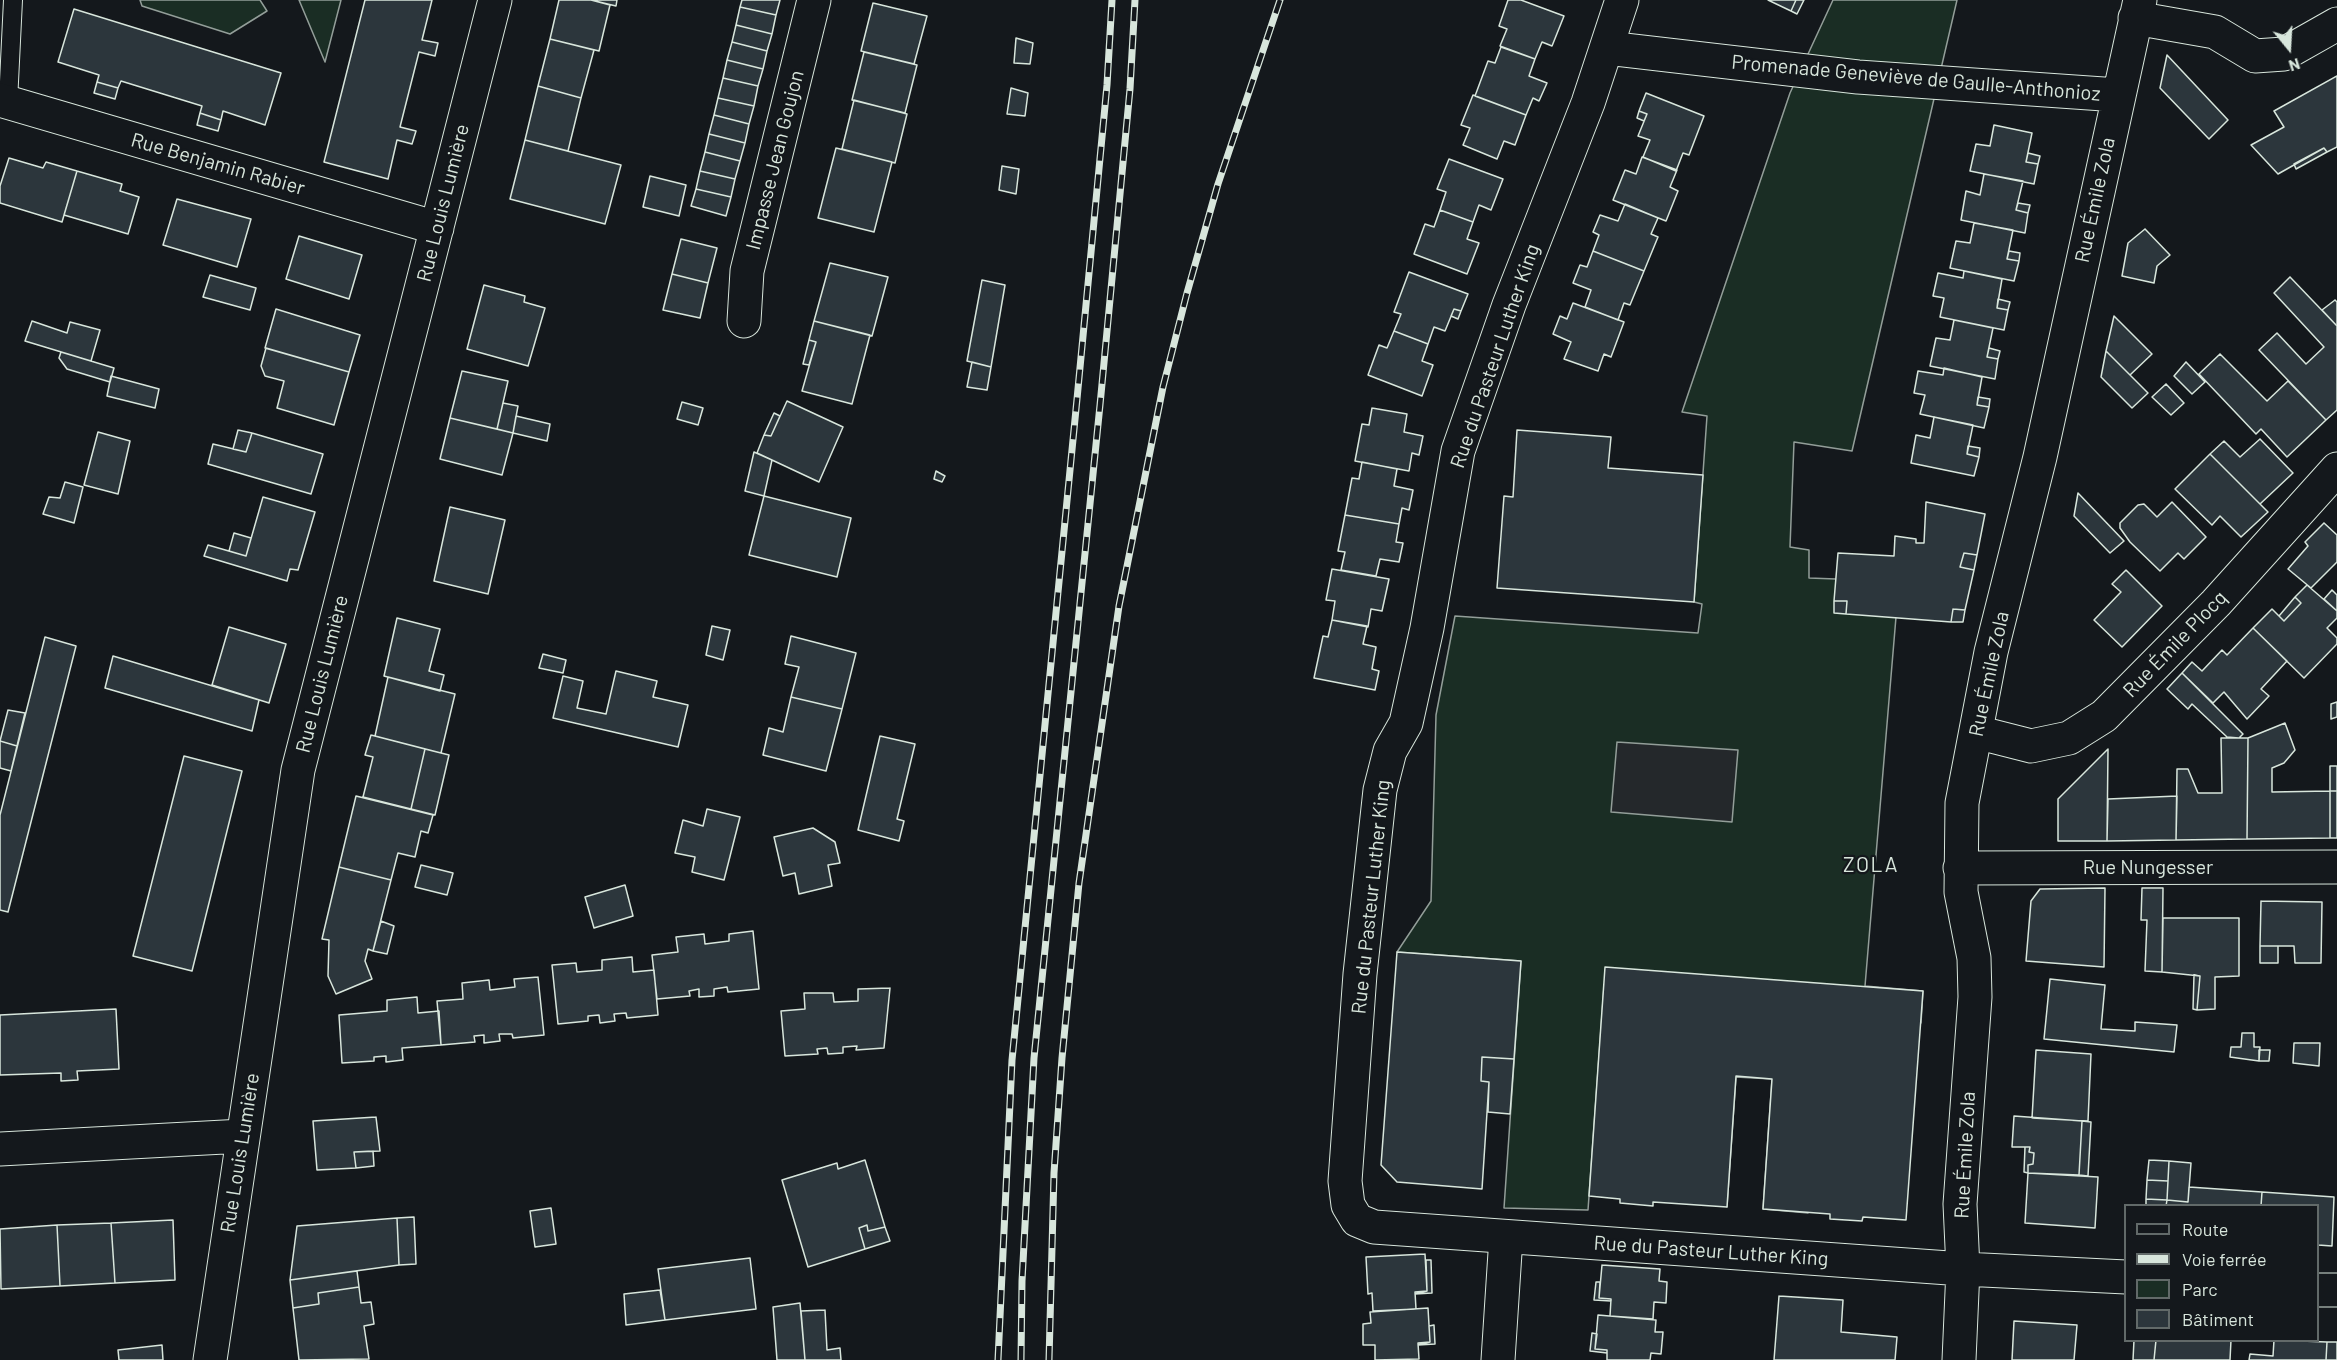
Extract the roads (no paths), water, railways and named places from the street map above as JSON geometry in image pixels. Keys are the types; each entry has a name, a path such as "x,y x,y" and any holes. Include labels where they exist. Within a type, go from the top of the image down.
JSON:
{"street":[{"name":"Rue Louis Lumière","path":"210,1360 298,770 495,0"},
{"name":"Impasse Jean Goujon","path":"744,321 747,271 814,0"},
{"name":"Rue du Pasteur Luther King","path":"1622,0 1607,48 1509,305 1458,451 1425,638 1406,723 1390,751 1380,790 1360,974 1345,1181 1348,1205 1357,1220 1374,1227 1963,1269 2124,1277"},
{"path":"2138,9 2215,32 2255,56 2284,54 2337,24"},
{"name":"Rue Émile Zola","path":"1959,1360 1963,1269 1960,1204 1975,997 1974,958 1961,892 1962,803 1991,652 2040,457 2138,9"},
{"name":"Promenade Geneviève de Gaulle-Anthonioz","path":"1607,48 1858,77 2118,95"},
{"name":"Rue Benjamin Rabier","path":"4,101 437,228"},
{"name":"Rue Émile Plocq","path":"1976,732 2031,746 2069,738 2104,716 2216,603 2337,469"},
{"name":"Rue Nungesser","path":"1960,868 2337,867"},
{"path":"0,1149 243,1136"},
{"path":"1498,1360 1506,1237"},
{"path":"2319,1290 2337,1290"}],"lane":[{"path":"4,101 13,0"}],"railway":[{"path":"998,1360 1012,1060 1107,85 1112,0"},
{"path":"1021,1360 1022,1281 1034,1058 1100,405 1130,89 1135,0"},
{"path":"1049,1360 1054,1173 1062,1058 1079,883 1119,606 1163,387 1187,293 1218,184 1280,0"}],"district":[{"name":"ZOLA","path":"1871,865"}]}
